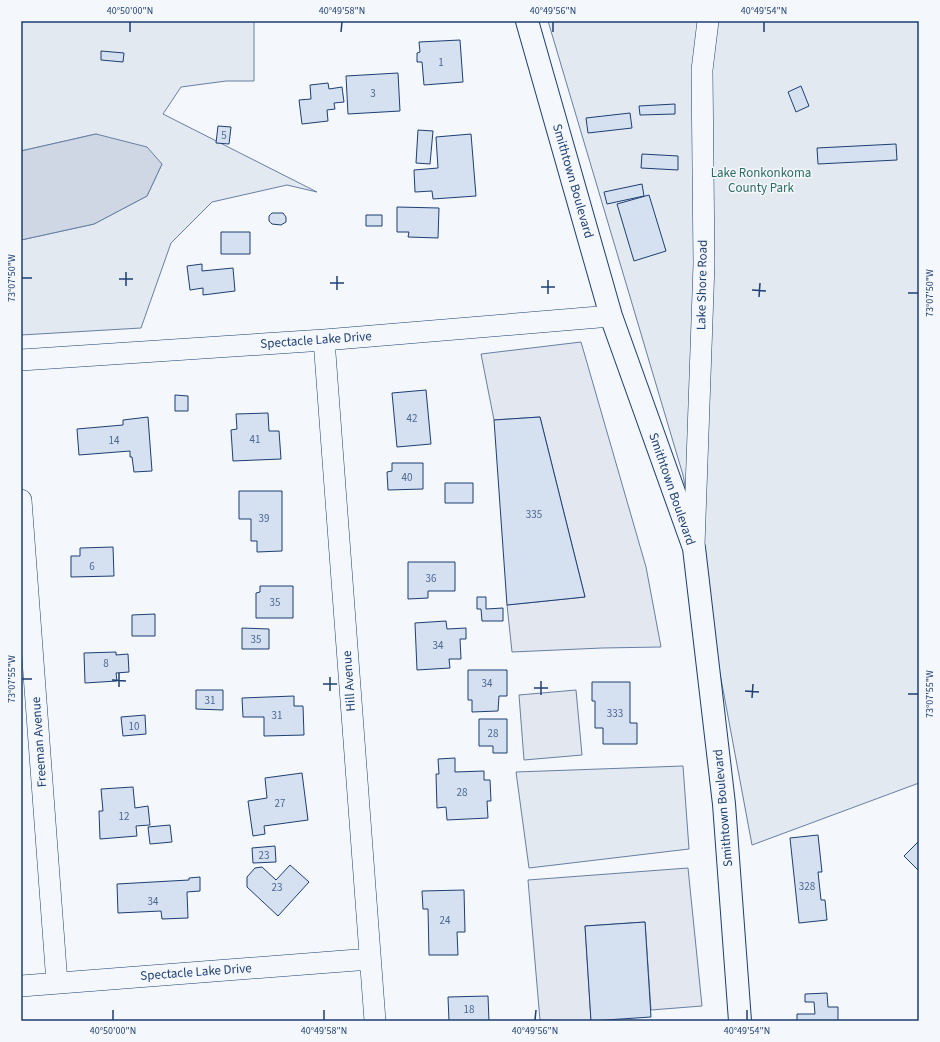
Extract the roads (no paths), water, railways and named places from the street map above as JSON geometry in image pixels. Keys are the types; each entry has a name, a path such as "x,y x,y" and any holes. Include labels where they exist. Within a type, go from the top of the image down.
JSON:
{"main road":[{"name":"Smithtown Boulevard","path":"527,21 611,316 694,548 724,804 740,1021"}],"street":[{"name":"Lake Shore Road","path":"694,548 704,264 702,70 708,21"},
{"name":"Spectacle Lake Drive","path":"21,360 324,340 611,316"},
{"name":"Hill Avenue","path":"324,340 375,1021"},
{"name":"Freeman Avenue","path":"21,500 57,983"},
{"name":"Spectacle Lake Drive","path":"21,986 370,959"}],"park label":[{"name":"Lake Ronkonkoma County Park","path":"761,180"}]}
